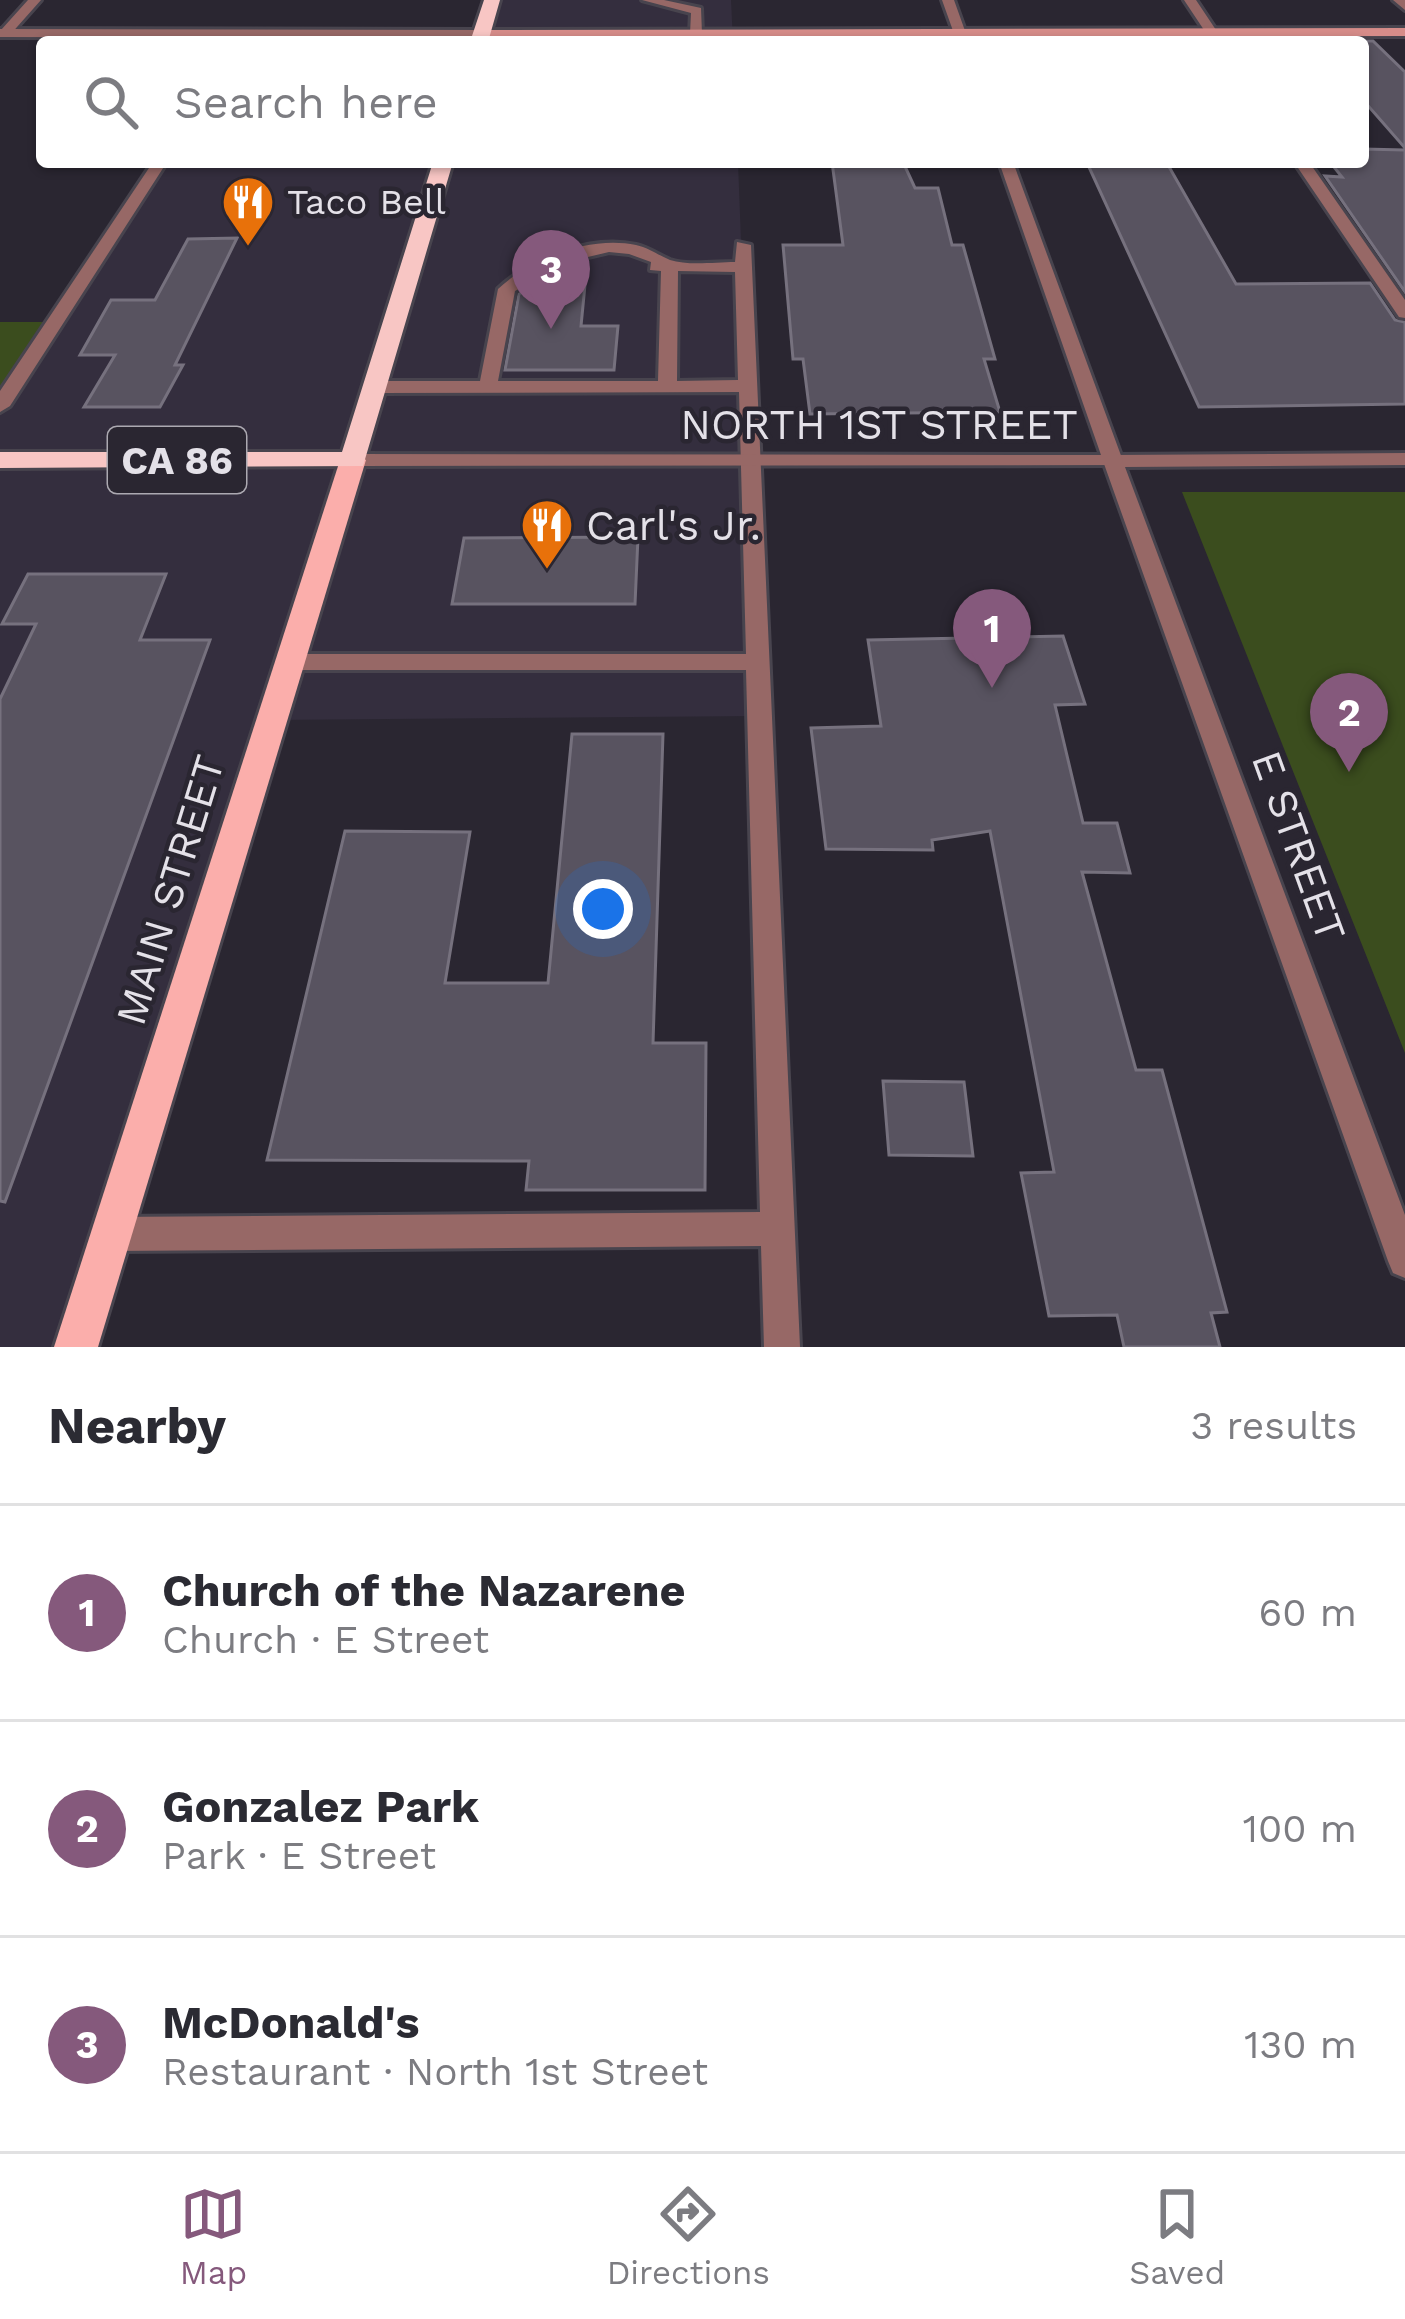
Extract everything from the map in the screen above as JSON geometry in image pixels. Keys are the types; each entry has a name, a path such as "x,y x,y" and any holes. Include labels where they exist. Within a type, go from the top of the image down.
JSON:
{"highway":[{"path":"481,36 491,0"},
{"path":"353,460 441,168"},
{"name":"CA 86","path":"0,460 353,460"}],"main road":[{"path":"1252,36 1405,32"},
{"path":"588,36 829,36"},
{"name":"MAIN STREET","path":"76,1347 353,460"}],"street":[{"path":"2,33 34,0"},
{"path":"648,0 697,11 696,34"},
{"path":"948,0 961,36"},
{"path":"1190,0 1213,36"},
{"path":"2,33 146,36"},
{"path":"0,406 156,168"},
{"name":"E STREET","path":"1008,168 1405,1261"},
{"path":"1305,168 1405,313"},
{"path":"743,245 782,1347"},
{"path":"488,386 507,289 539,265 744,267"},
{"path":"667,386 670,267"},
{"path":"375,387 748,386"},
{"name":"NORTH 1ST STREET","path":"353,460 1405,459"},
{"path":"288,662 757,662"},
{"path":"110,1234 776,1229"}],"shaded area":[{"path":"492,0 731,0 733,36 243,36 481,34"},
{"path":"156,168 738,168 759,716 270,720 78,1347 0,1347 0,405"}],"green space":[{"path":"0,322 55,322 0,406"},
{"path":"1182,492 1405,492 1405,1053"}],"building":[{"path":"1369,41 1405,72 1405,148 1369,107"},
{"path":"1369,149 1405,150 1405,292 1325,176 1342,177 1335,168 1369,168"},
{"path":"833,168 906,168 915,188 938,188 952,245 963,245 995,359 984,359 1000,412 810,414 803,359 793,359 783,245 843,245"},
{"path":"1089,168 1170,168 1236,284 1370,283 1395,320 1405,322 1405,404 1199,407"},
{"path":"237,238 175,365 183,365 160,407 84,407 115,355 80,355 111,300 155,300 188,239"},
{"path":"536,285 585,285 581,326 618,326 614,370 505,370 519,294"},
{"name":"Carl's Jr.","path":"638,537 635,604 452,604 464,538"},
{"path":"28,574 166,574 140,640 210,640 5,1202 0,1201 0,699 36,624 2,624"},
{"path":"1063,636 1085,704 1055,705 1083,823 1117,823 1130,873 1082,872 1136,1070 1162,1070 1227,1312 1211,1313 1220,1347 1124,1347 1117,1315 1049,1316 1021,1173 1054,1172 990,831 932,840 933,850 826,849 811,728 881,726 868,640"},
{"path":"572,734 663,734 653,1043 706,1043 705,1190 526,1190 529,1161 267,1160 345,831 470,832 445,983 548,983"},
{"path":"883,1081 964,1082 973,1156 889,1155"}],"place":[{"name":"Taco Bell","path":"248,248"},
{"name":"McDonald's","path":"551,329"},
{"name":"Carl's Jr.","path":"547,571"},
{"name":"Church of the Nazarene","path":"992,688"},
{"name":"Gonzalez Park","path":"1349,772"}]}
